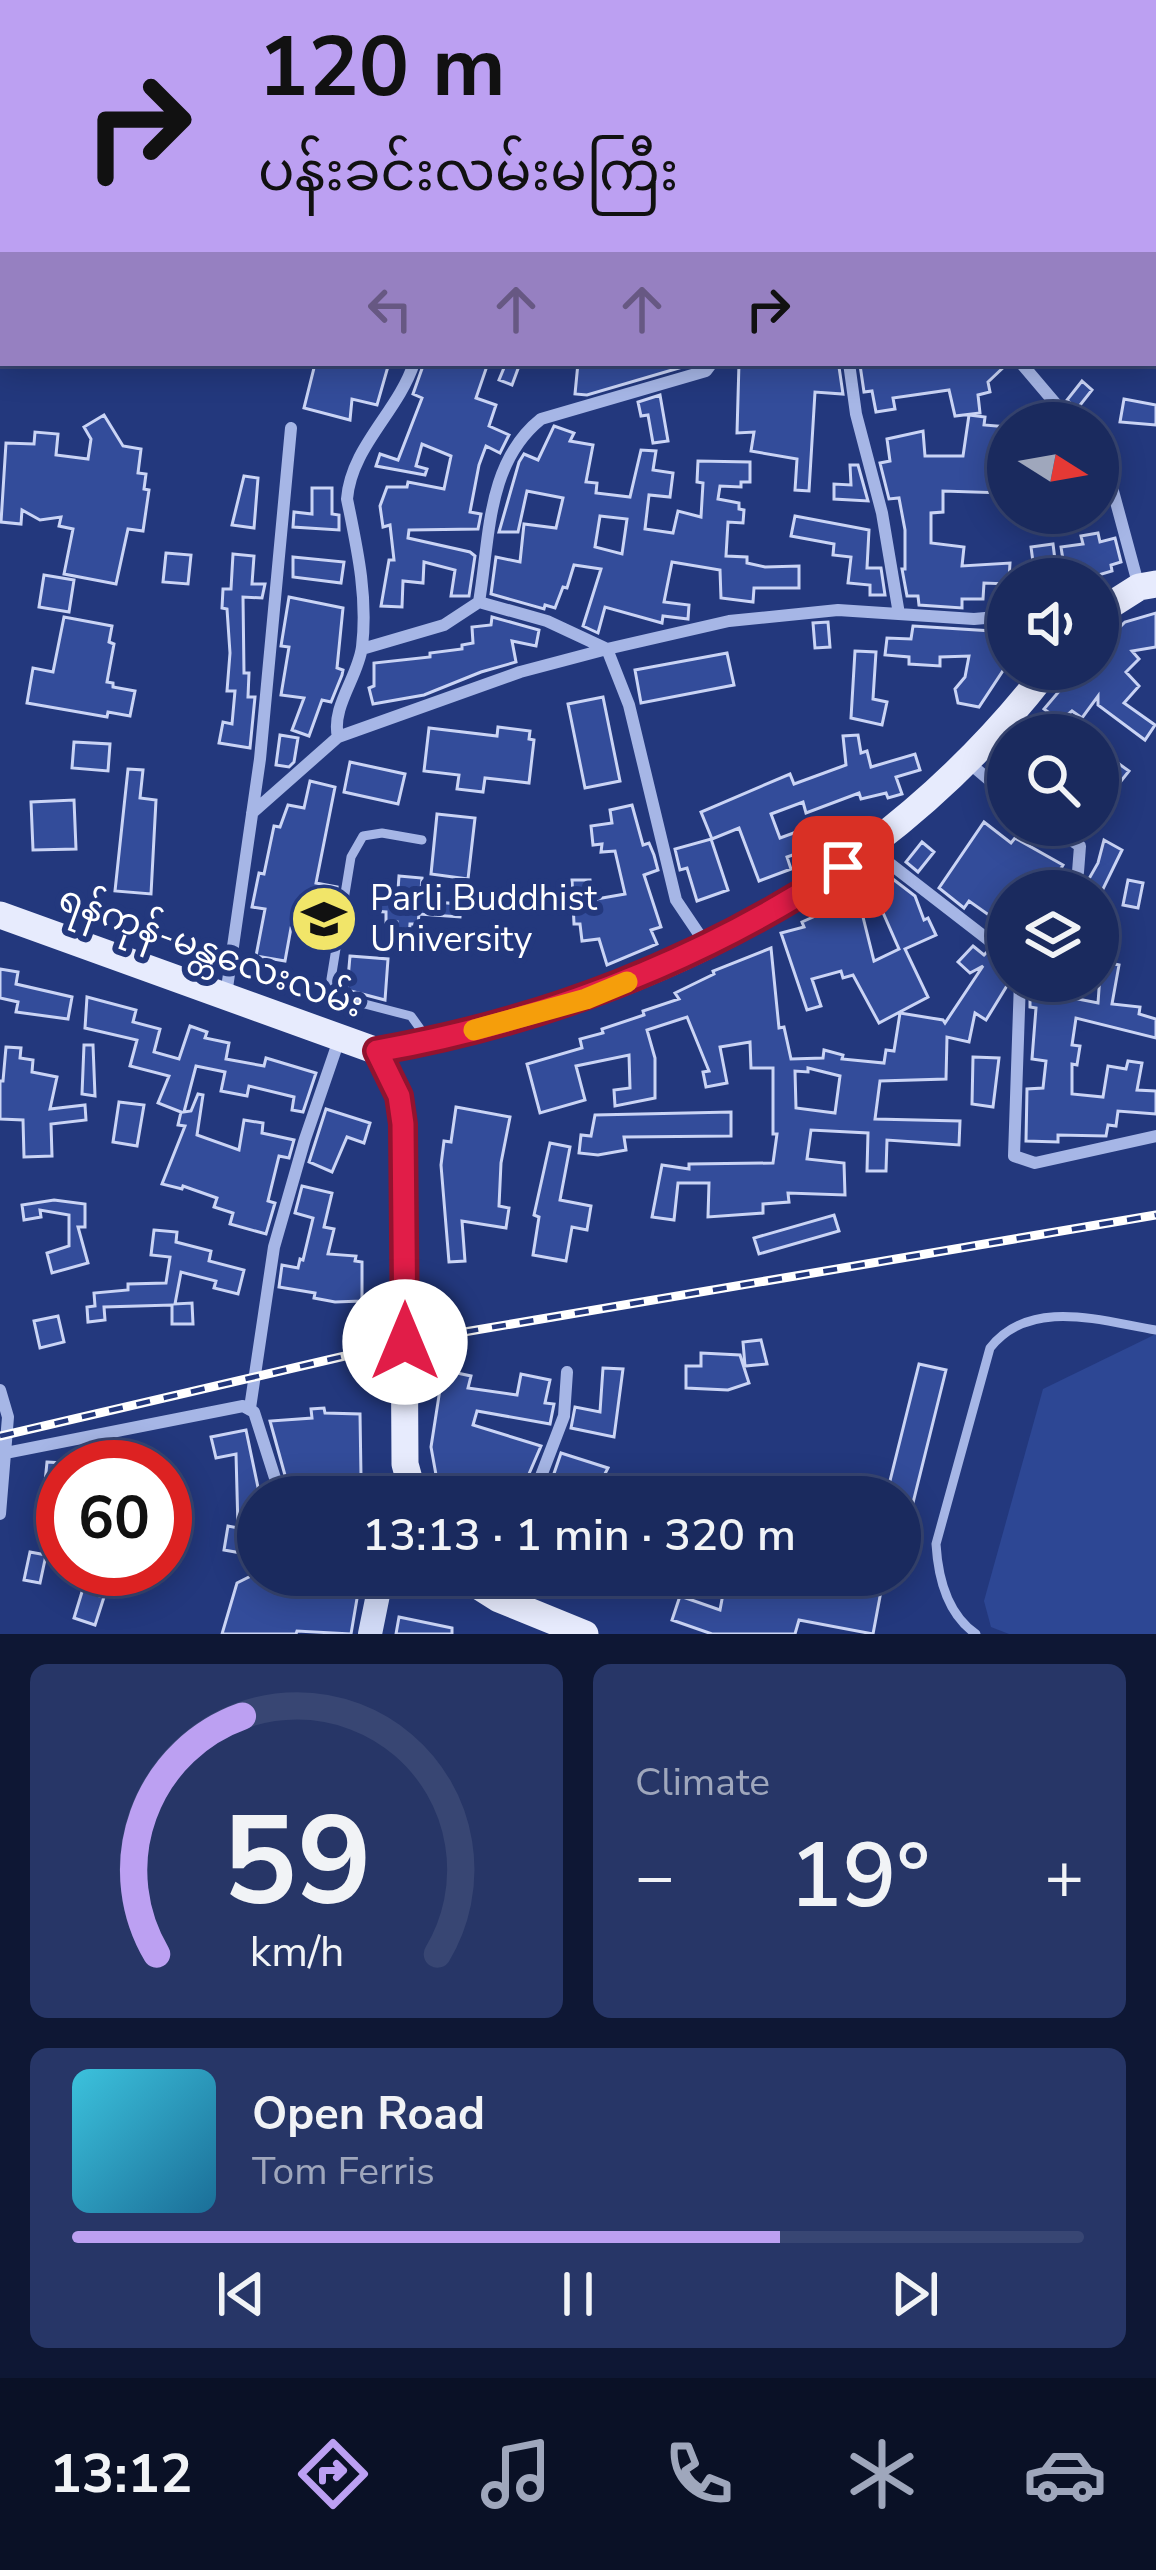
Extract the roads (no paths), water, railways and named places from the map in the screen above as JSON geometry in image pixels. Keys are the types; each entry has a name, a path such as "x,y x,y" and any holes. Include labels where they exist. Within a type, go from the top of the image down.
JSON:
{"main road":[{"path":"1119,601 1147,585"},
{"path":"377,1051 586,999 706,944 816,885 871,849 946,785 1030,690"},
{"name":"ရန်ကုန်-မန္တလေးလမ်း","path":"0,914 377,1051 399,1096 403,1124 408,1476"},
{"path":"519,1596 585,1634"}],"street":[{"path":"338,736 338,716 362,649 363,577 347,486 359,455 390,412 413,366"},
{"path":"362,649 444,625 479,602 499,478 506,456 522,434 541,419 679,369 706,371 710,366"},
{"path":"849,366 899,614"},
{"path":"1024,366 1054,402"},
{"path":"226,996 252,813 291,428"},
{"path":"1119,508 1147,585"},
{"path":"479,602 547,621 607,649 629,705 676,900 706,944"},
{"path":"252,813 338,736 520,672 729,621 838,610 987,618"},
{"path":"968,761 987,778"},
{"path":"871,849 987,940"},
{"path":"1018,1002 1012,1147 1019,1160 1035,1162 1156,1136"},
{"path":"274,1476 250,1408 274,1247 304,1138 341,1036"},
{"path":"541,1476 564,1416 567,1372"},
{"path":"0,1390 8,1417 0,1514"},
{"path":"3,1454 236,1406 250,1408"},
{"path":"370,1634 378,1596"}],"lane":[{"path":"422,841 382,832 363,836 351,857 331,979 338,997 414,1018 428,1041"},
{"path":"976,1634 963,1625 947,1597 936,1544 990,1348 1005,1328 1069,1315 1156,1330"}],"railway":[{"path":"0,1436 405,1342 1156,1215"}],"place":[{"name":"Parli Buddhist University","path":"324,919"}]}
